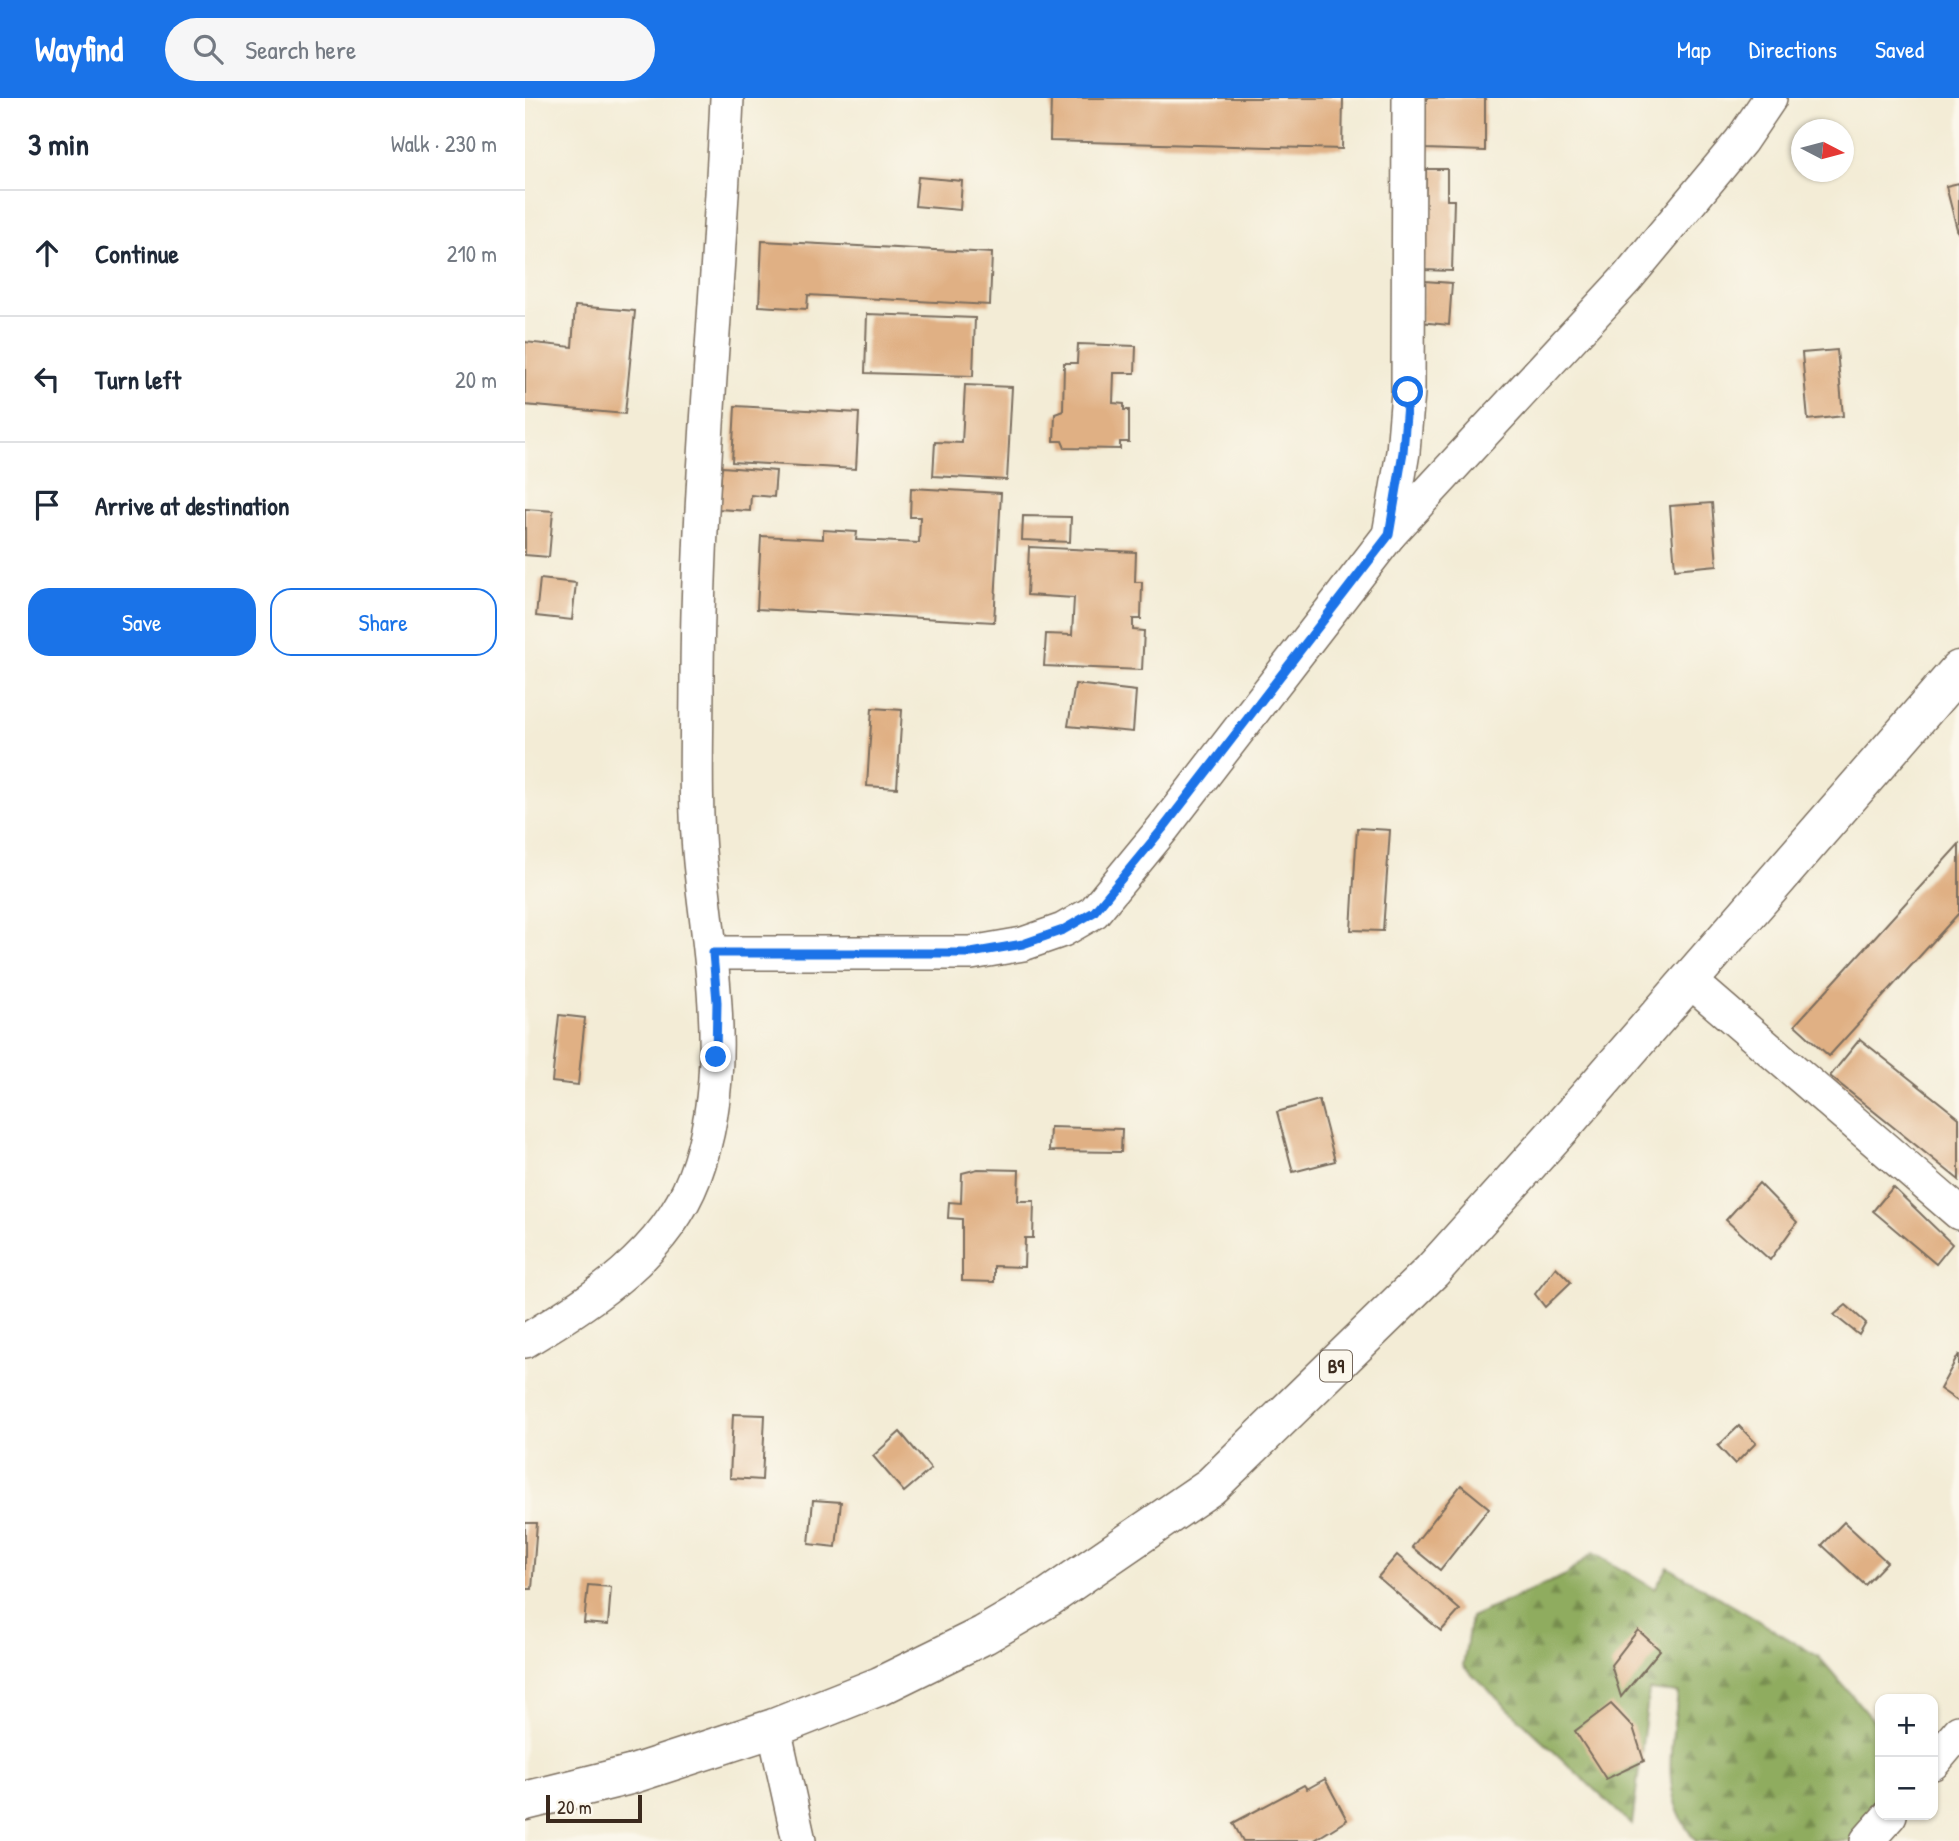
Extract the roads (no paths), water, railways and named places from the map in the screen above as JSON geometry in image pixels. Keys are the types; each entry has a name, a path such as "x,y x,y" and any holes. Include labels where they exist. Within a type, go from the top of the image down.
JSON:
{"highway":[{"name":"B9","path":"525,1801 630,1775 774,1728 880,1686 984,1635 1117,1553 1211,1486 1432,1271 1567,1121 1959,670"}],"street":[{"path":"525,1341 595,1296 637,1261 673,1222 689,1189 711,1121 717,1002 700,859 697,674 727,98"},
{"path":"1389,535 1403,452 1408,392 1409,98"},
{"path":"713,953 971,953 1023,944 1063,930 1094,912 1164,827 1389,535 1627,278 1741,141 1770,98"},
{"path":"1689,980 1959,1213"},
{"path":"774,1728 799,1841"},
{"path":"1938,1757 1959,1732"},
{"path":"1867,1841 1885,1820"}]}
